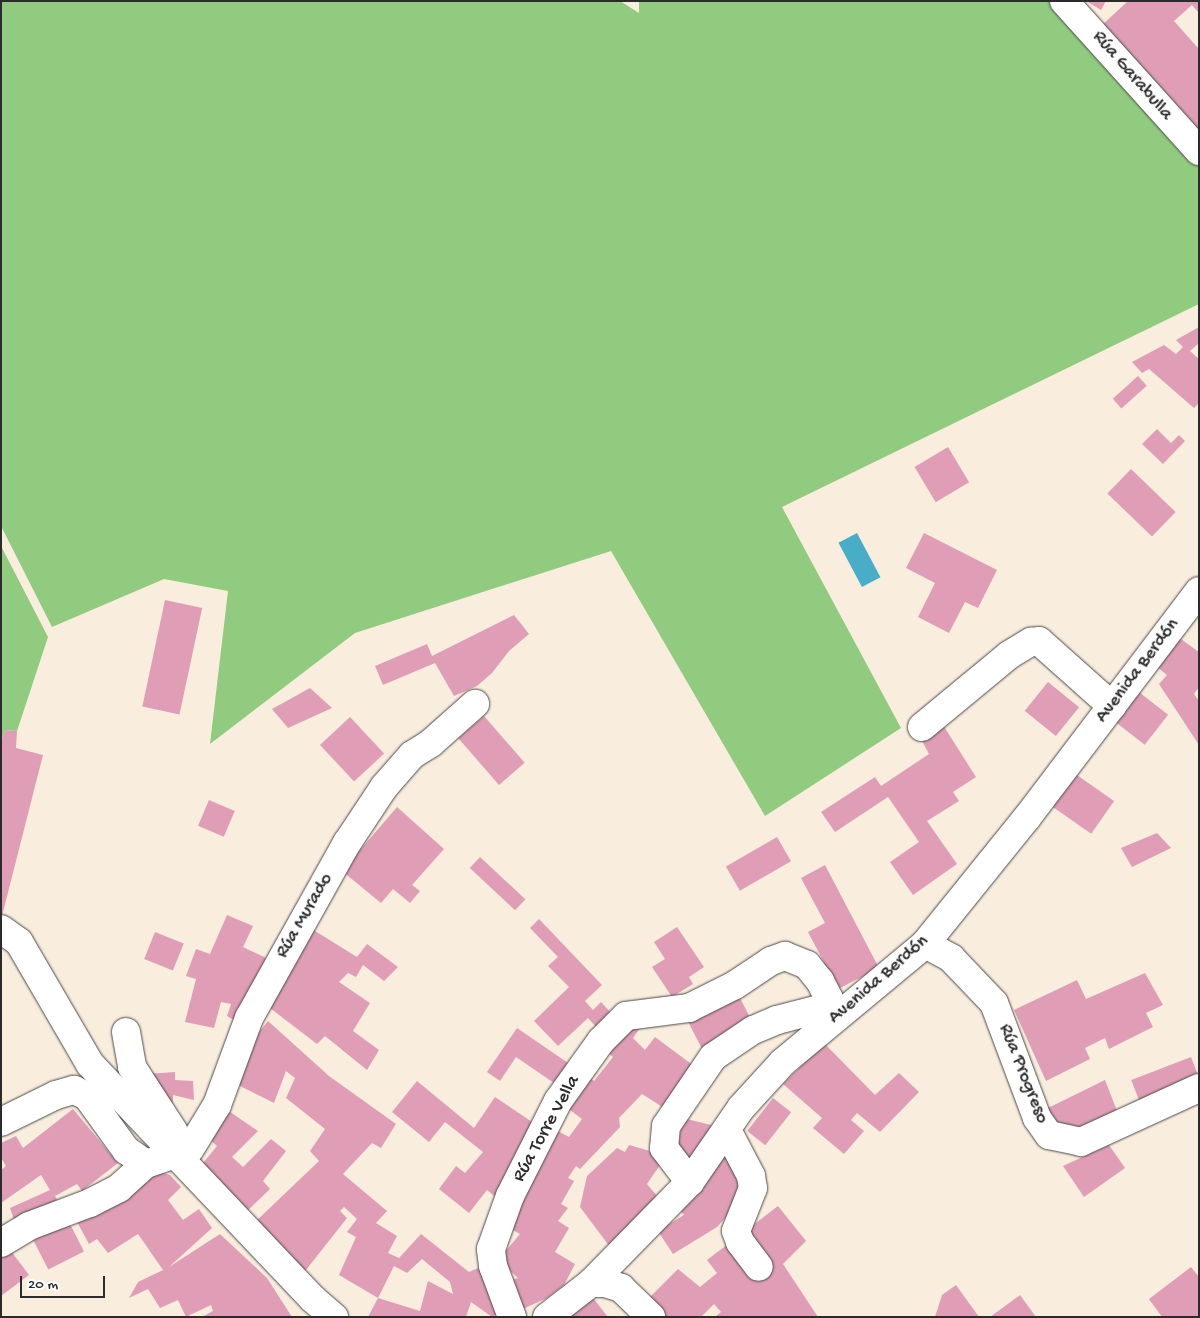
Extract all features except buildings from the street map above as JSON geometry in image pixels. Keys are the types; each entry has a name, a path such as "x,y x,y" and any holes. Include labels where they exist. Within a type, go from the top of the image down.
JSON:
{"street":[{"name":"Rúa Garabulla","path":"1064,1 1199,151"},
{"name":"Avenida Berdón","path":"547,1317 591,1283 690,1182 741,1108 832,1012 925,944 1026,819 1199,591"},
{"path":"922,727 1009,655 1031,642 1039,641 1112,706"},
{"name":"Rúa Murado","path":"184,1152 217,1106 249,1018 347,843 384,787 412,755 431,743 475,704"},
{"path":"1,929 19,942 90,1064 184,1152 313,1299 334,1317"},
{"name":"Rúa Progreso","path":"925,944 951,958 994,1003 1038,1118 1050,1135 1081,1142 1199,1088"},
{"name":"Rúa Torre Vella","path":"512,1317 493,1266 491,1249 510,1196 558,1101 601,1041 626,1016 689,1008 735,985 771,961 785,956 807,965 820,981 829,999 832,1012"},
{"path":"690,1182 664,1148 666,1126 713,1058 769,1023 832,1012"},
{"path":"126,1032 132,1067 184,1152"},
{"path":"1,1122 56,1095 74,1090 87,1096 126,1150 146,1164"},
{"path":"727,1130 751,1176 753,1188 736,1230 740,1242 759,1267"},
{"path":"1,1243 29,1226 90,1203 120,1188 146,1164 184,1152"},
{"path":"591,1283 605,1282 622,1288 651,1317"}],"green space":[{"path":"1,1 620,1 639,13 639,1 1064,1 1199,151 1199,304 782,507 901,728 765,816 611,551 355,633 210,744 228,591 164,579 52,627 1,526"},
{"path":"1,546 48,637 17,731 5,730 1,742"}],"water":[{"path":"857,533 880,577 862,587 838,543"}]}
